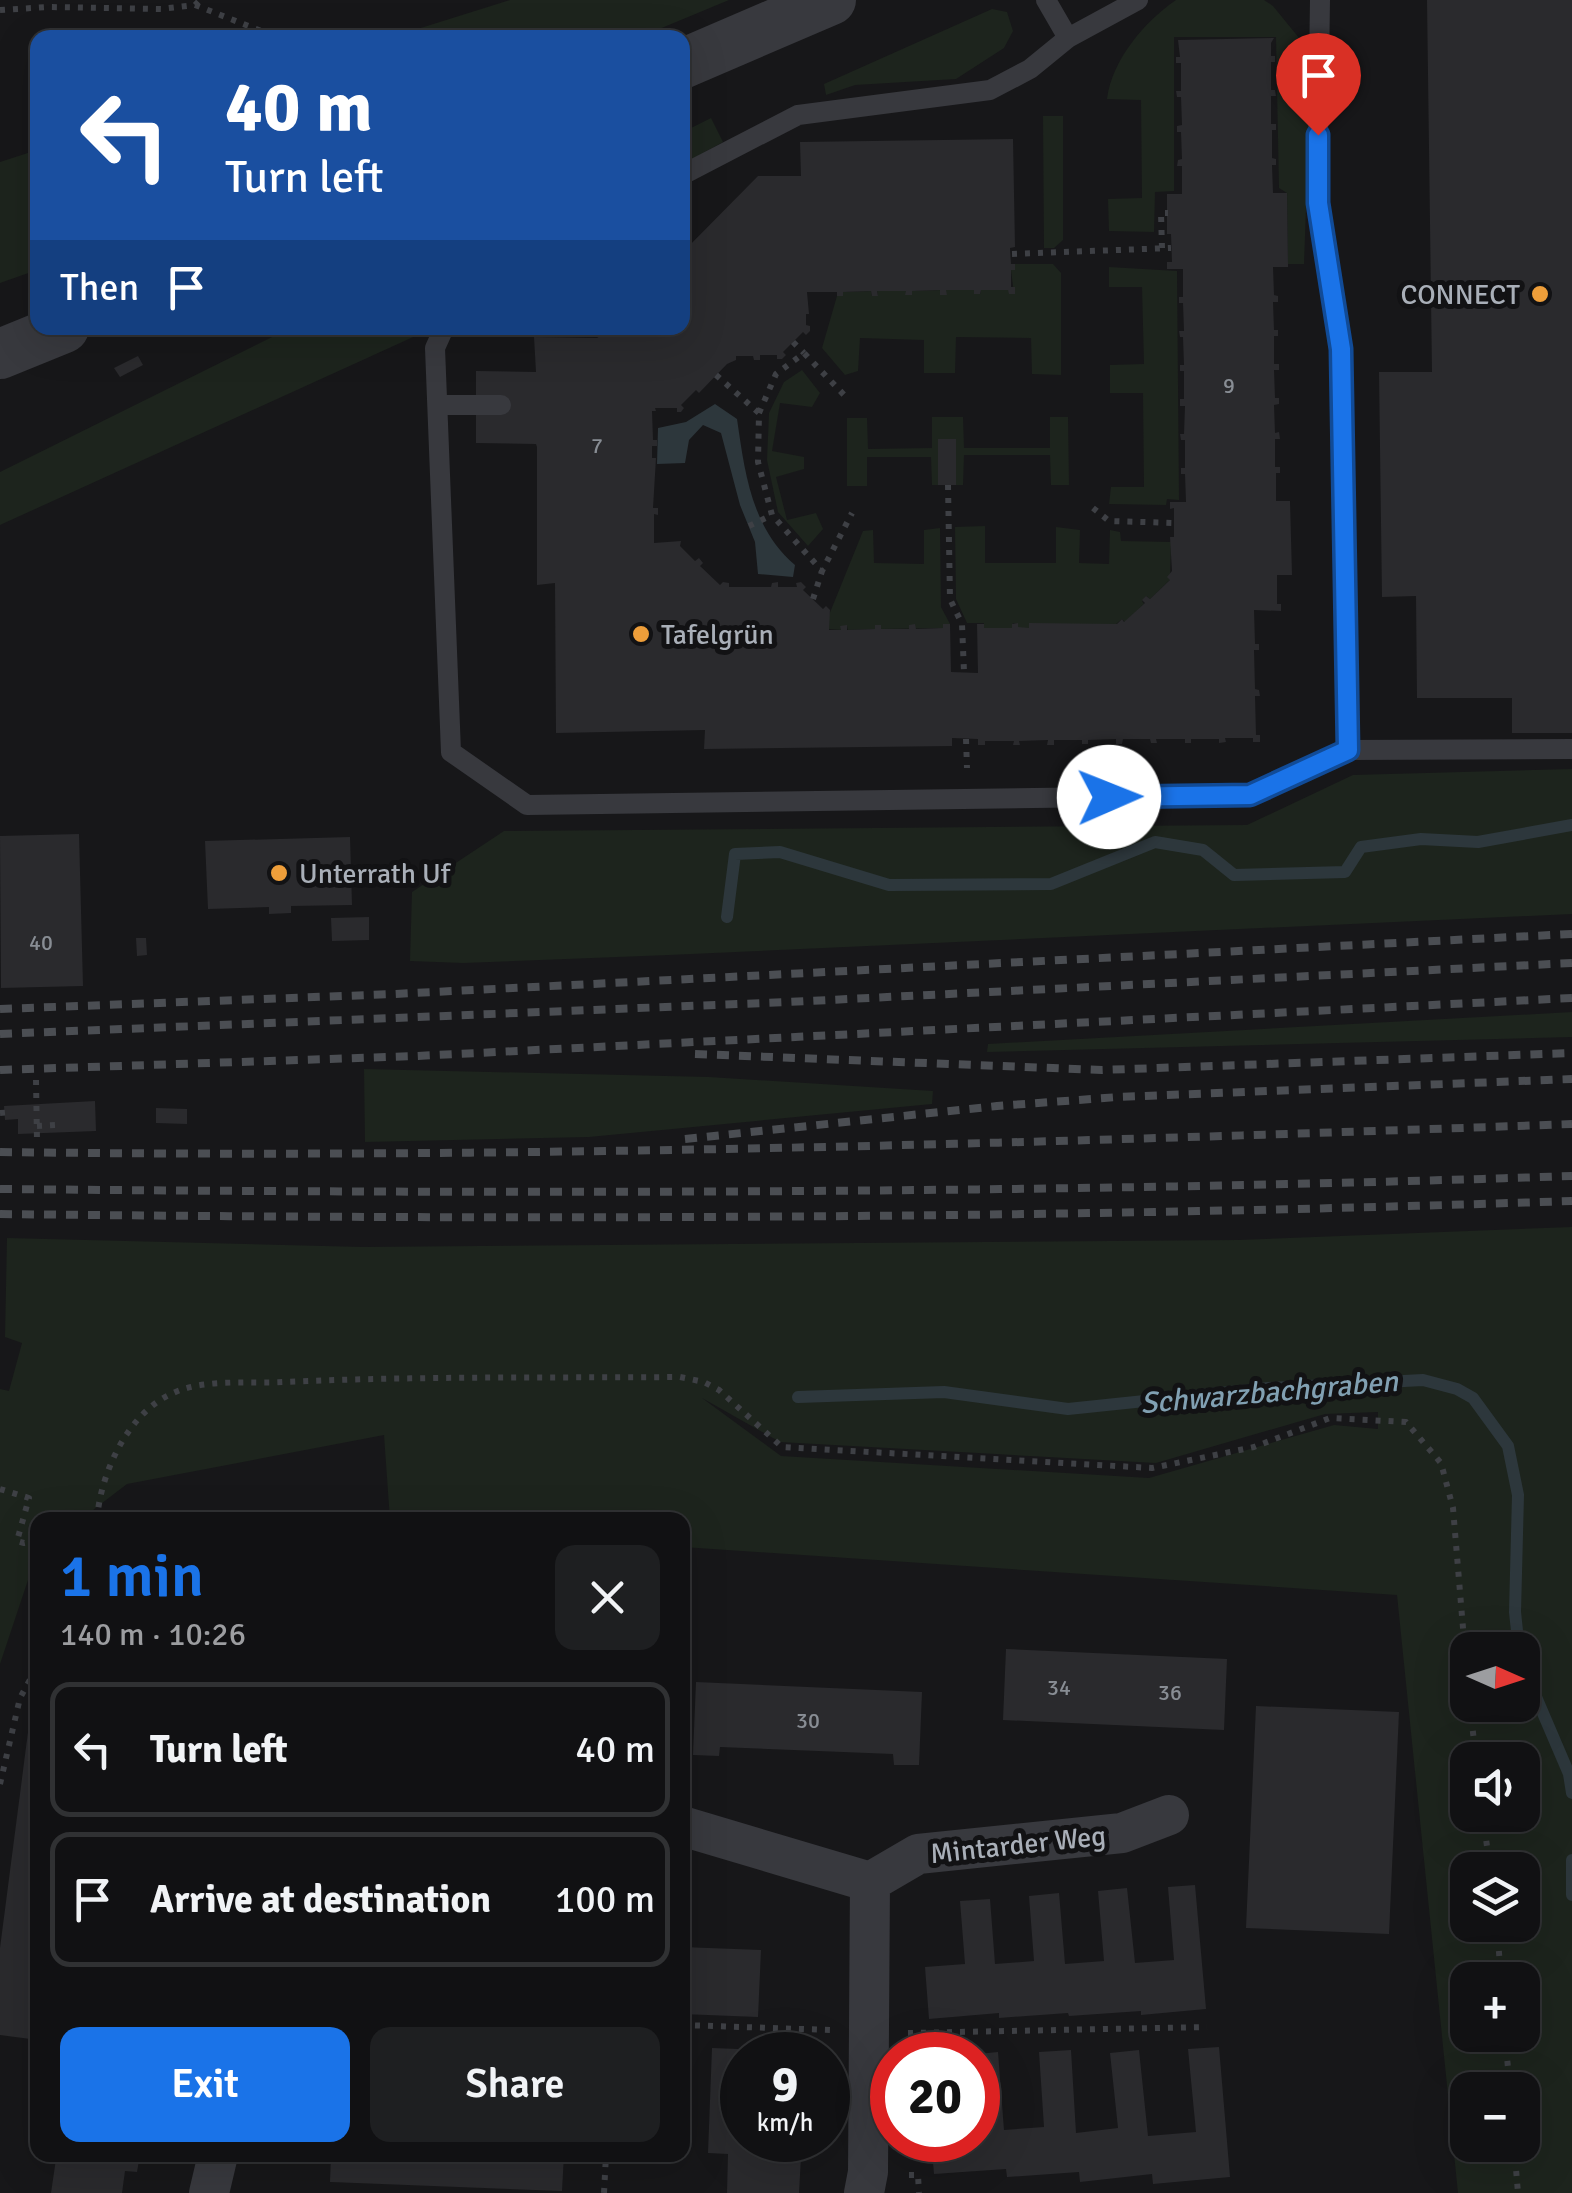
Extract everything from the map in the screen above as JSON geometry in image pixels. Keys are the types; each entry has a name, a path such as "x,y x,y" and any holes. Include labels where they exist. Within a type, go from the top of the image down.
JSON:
{"street":[{"path":"690,61 831,0"},
{"path":"0,354 47,335"},
{"name":"Mintarder Weg","path":"870,1882 918,1854 1122,1833 1169,1815"},
{"path":"690,1828 870,1882 868,2172 864,2193"},
{"path":"208,2193 216,2162"}],"lane":[{"path":"1046,0 1068,38"},
{"path":"690,172 798,115 990,90 1030,68 1068,38 1138,0"},
{"path":"1320,0 1318,203 1341,349 1348,750"},
{"path":"441,335 435,348 451,752 527,805 1250,795 1348,750 1572,748"},
{"path":"438,405 501,405"}],"path":[{"path":"0,10 197,3 259,30"},
{"path":"1012,254 1167,248 1162,213 1168,213"},
{"path":"793,342 846,397"},
{"path":"804,353 776,374 760,412 758,462 772,515 822,571"},
{"path":"716,375 760,412"},
{"path":"948,486 950,598 962,624 964,672"},
{"path":"1093,508 1109,521 1174,522"},
{"path":"812,599 852,513"},
{"path":"749,526 772,515"},
{"path":"36,1080 37,1141"},
{"path":"0,1113 13,1112"},
{"path":"36,1126 56,1125"},
{"path":"97,1512 98,1498 122,1440 146,1412 171,1393 206,1386 397,1378 680,1378 704,1382 719,1390 782,1447 1152,1468 1254,1447 1330,1418 1406,1422 1441,1462 1453,1508 1463,1632"},
{"path":"0,1489 29,1498 17,1541 30,1542"},
{"path":"0,1784 20,1698 30,1680"},
{"path":"690,2025 918,2033 1207,2028"},
{"path":"604,2193 606,2162"},
{"path":"1515,2162 1518,2193"}],"shaded area":[{"path":"510,0 729,0 657,30 414,30"},
{"path":"1176,0 1264,0 1304,44 1310,95 1304,264 1288,264 1287,193 1279,188 1276,37 1174,37 1174,191 1155,192 1154,232 1109,231 1108,199 1142,198 1141,100 1107,99 1115,70 1131,43"},
{"path":"992,9 1007,12 1013,31 1004,48 956,79 855,85 826,95 824,84"},
{"path":"1043,116 1063,116 1063,240 1054,248 1044,248"},
{"path":"711,118 723,142 690,160 690,128"},
{"path":"30,152 30,272 0,283 0,162"},
{"path":"1015,264 1053,264 1061,273 1061,375 1032,374 1031,338 956,337 955,373 924,373 924,340 860,338 858,371 845,375 822,348 837,296 843,296 843,292 871,291 872,296 878,295 877,291 906,291 906,295 912,295 912,291 940,290 940,294 946,290 974,290 980,294 981,290 1008,290 1014,294 1011,270 1015,270"},
{"path":"1109,267 1177,271 1179,500 1167,499 1166,505 1109,504 1111,487 1144,487 1143,393 1110,393 1110,365 1144,364 1142,287 1109,287"},
{"path":"276,335 418,335 0,525 0,472"},
{"path":"802,370 820,393 812,407 780,403 772,451 804,457 804,469 776,477 787,520 816,513 823,529 808,546 778,512 767,460 769,413 784,382"},
{"path":"715,404 737,419 752,498 768,534 795,565 793,577 758,574 755,542 740,505 721,433 703,425 689,440 685,463 657,464 658,428 686,422"},
{"path":"932,417 963,417 964,448 1050,448 1050,417 1068,417 1069,485 1051,485 1050,455 964,455 963,485 956,485 955,439 938,440 938,485 932,485 931,457 867,457 867,486 847,486 847,418 867,418 868,449 932,448"},
{"path":"985,526 985,563 1056,563 1056,527 1080,530 1079,563 1109,564 1110,530 1120,532 1121,541 1171,542 1170,580 1150,599 1146,596 1144,604 1125,622 1122,619 1116,624 1030,624 1029,628 1018,628 1013,623 1012,628 984,628 984,623 967,623 956,599 955,527"},
{"path":"940,528 941,607 950,624 944,628 881,629 880,625 875,629 829,629 829,615 863,531 873,530 874,563 924,564 924,530"},
{"path":"1572,769 1572,914 669,955 463,963 410,961 412,892 504,831 1247,825 1353,775"},
{"path":"1572,1012 1572,1037 987,1052 988,1044"},
{"path":"364,1069 709,1077 933,1091 932,1104 589,1137 365,1142"},
{"path":"1572,1227 1572,2193 1458,2193 1455,2162 1540,2162 1540,2072 1450,2072 1450,2115 1397,1595 690,1547 690,1512 389,1512 384,1435 127,1484 90,1512 30,1512 30,1574 0,1664 0,1389 9,1391 22,1343 5,1337 7,1238 363,1247 1238,1240","holes":["702,1398 780,1442 1156,1463 1325,1414 1378,1412 1378,1429 1334,1425 1149,1478 781,1456"]}],"building":[{"path":"1427,0 1572,0 1572,733 1512,733 1512,698 1417,698 1416,596 1382,597 1379,372 1432,372"},
{"path":"1274,38 1273,193 1287,193 1288,264 1273,267 1274,295 1278,296 1278,302 1273,302 1274,330 1278,330 1278,336 1274,336 1274,364 1279,364 1279,370 1274,370 1275,398 1279,398 1279,404 1274,405 1275,433 1279,432 1280,439 1275,439 1275,467 1280,467 1280,473 1276,473 1276,501 1290,501 1292,575 1277,575 1277,604 1281,604 1281,611 1254,610 1255,644 1259,644 1259,650 1254,650 1255,689 1260,696 1255,696 1256,735 1260,735 1260,742 1253,742 1253,738 1225,738 1226,742 1219,743 1219,739 1191,739 1191,743 1185,743 1185,739 1156,739 1157,743 1151,743 1150,739 1123,739 1122,744 1116,744 1116,739 1088,740 1088,744 1082,744 1082,740 1054,740 1054,745 1047,745 1048,740 1019,741 1020,745 1013,745 1014,741 985,741 985,745 978,745 978,739 952,738 952,746 704,749 705,730 556,733 555,583 537,585 537,447 476,443 476,371 536,372 534,337 690,335 690,245 758,176 801,176 800,142 1013,139 1015,247 1010,248 1011,264 1015,264 1011,287 1015,287 1015,294 1008,290 981,290 974,294 974,290 946,290 947,295 940,295 940,290 912,291 912,295 905,295 906,291 877,291 878,296 872,296 871,291 843,292 843,296 837,296 837,292 807,292 806,325 810,331 806,335 803,332 783,352 786,355 782,359 777,359 777,355 760,355 760,360 736,356 699,393 696,390 681,405 681,412 677,408 652,411 653,440 657,440 657,446 652,446 652,458 656,458 653,508 658,508 658,515 654,514 654,543 681,541 680,546 695,561 699,558 703,563 700,566 720,585 723,582 729,583 729,587 771,587 778,582 778,587 797,587 796,583 801,582 806,587 803,590 823,609 826,606 830,610 829,630 841,630 840,626 847,625 847,630 875,629 875,625 881,625 881,629 909,629 909,625 915,624 916,629 943,628 943,624 950,624 951,672 978,673 977,624 984,624 984,628 1012,628 1012,624 1018,623 1018,627 1029,628 1029,623 1117,624 1145,603 1142,600 1146,596 1150,599 1170,580 1167,577 1172,571 1170,537 1174,537 1174,508 1170,509 1170,502 1186,502 1185,474 1181,474 1181,468 1185,468 1185,440 1181,440 1180,434 1184,434 1185,406 1180,406 1180,399 1184,399 1184,371 1180,371 1180,365 1184,365 1183,337 1179,331 1184,331 1183,303 1179,303 1179,297 1183,297 1183,269 1167,269 1167,262 1172,262 1167,194 1182,194 1182,166 1177,166 1182,159 1181,132 1177,132 1177,126 1182,125 1181,97 1177,97 1176,91 1181,91 1181,63 1176,63 1176,57 1180,57 1178,40"},
{"path":"138,356 143,365 120,377 114,368"},
{"path":"938,439 956,439 956,485 938,485"},
{"path":"79,834 83,986 1,988 0,836"},
{"name":"Unterrath Uf","path":"350,837 352,905 291,906 291,913 269,914 269,907 208,909 205,841"},
{"path":"369,917 369,940 332,941 331,918"},
{"path":"136,938 146,938 147,955 137,956"},
{"path":"95,1101 96,1131 18,1134 18,1119 5,1120 4,1106"},
{"path":"156,1108 187,1109 187,1124 156,1123"},
{"path":"1006,1649 1227,1659 1224,1730 1003,1720"},
{"path":"696,1682 922,1692 919,1765 894,1765 893,1754 720,1747 719,1756 693,1755"},
{"path":"1256,1706 1399,1712 1389,1934 1246,1928"},
{"path":"30,1717 30,2039 0,2035 0,1948"},
{"path":"1195,1885 1206,2009 1141,2015 1141,2011 999,2018 999,2013 929,2019 925,1967 965,1964 960,1901 990,1899 995,1964 1034,1961 1029,1896 1059,1893 1065,1964 1104,1961 1098,1891 1127,1888 1135,1963 1174,1960 1168,1887"},
{"path":"690,1947 761,1950 758,2017 690,2014"},
{"path":"1219,2047 1230,2177 1153,2184 1152,2174 1080,2182 1079,2172 1007,2177 1006,2169 934,2174 933,2162 1000,2162 1000,2078 1004,2130 1044,2127 1039,2052 1071,2050 1076,2133 1118,2128 1110,2053 1139,2050 1148,2136 1196,2132 1188,2049"},
{"path":"712,2048 720,2048 720,2154 708,2153"},
{"path":"56,2162 139,2162 137,2172 125,2171 122,2193 51,2193"},
{"path":"331,2162 564,2162 562,2191 330,2182"},
{"path":"728,2162 801,2162 799,2193 727,2193"}],"waterway":[{"name":"Schwarzbachgraben","path":"727,917 735,854 780,852 889,885 1051,884 1155,842 1203,850 1234,875 1345,872 1361,847 1421,839 1478,842 1572,825"},
{"name":"Schwarzbachgraben","path":"798,1397 944,1392 1068,1409 1269,1388 1423,1380 1457,1389 1473,1398 1508,1446 1518,1495 1517,1632"},
{"name":"Schwarzbachgraben","path":"1540,1706 1569,1774 1572,1793"},
{"name":"Schwarzbachgraben","path":"1572,1860 1572,1895"}],"railway":[{"path":"0,1009 395,994 1572,934"},
{"path":"0,1034 788,1002 1572,963"},
{"path":"0,1070 417,1056 1572,998"},
{"path":"695,1054 1102,1070 1572,1053"},
{"path":"685,1139 1118,1097 1572,1079"},
{"path":"0,1152 197,1154 786,1148 1572,1124"},
{"path":"0,1189 786,1191 1572,1176"},
{"path":"0,1214 786,1216 1572,1201"}],"place":[{"name":"CONNECT","path":"1540,294"},
{"name":"Tafelgrün","path":"641,634"},
{"name":"Unterrath Uf","path":"279,873"}],"route":[{"path":"1109,797 1250,795 1348,750 1341,349 1318,203 1318,135"}]}
